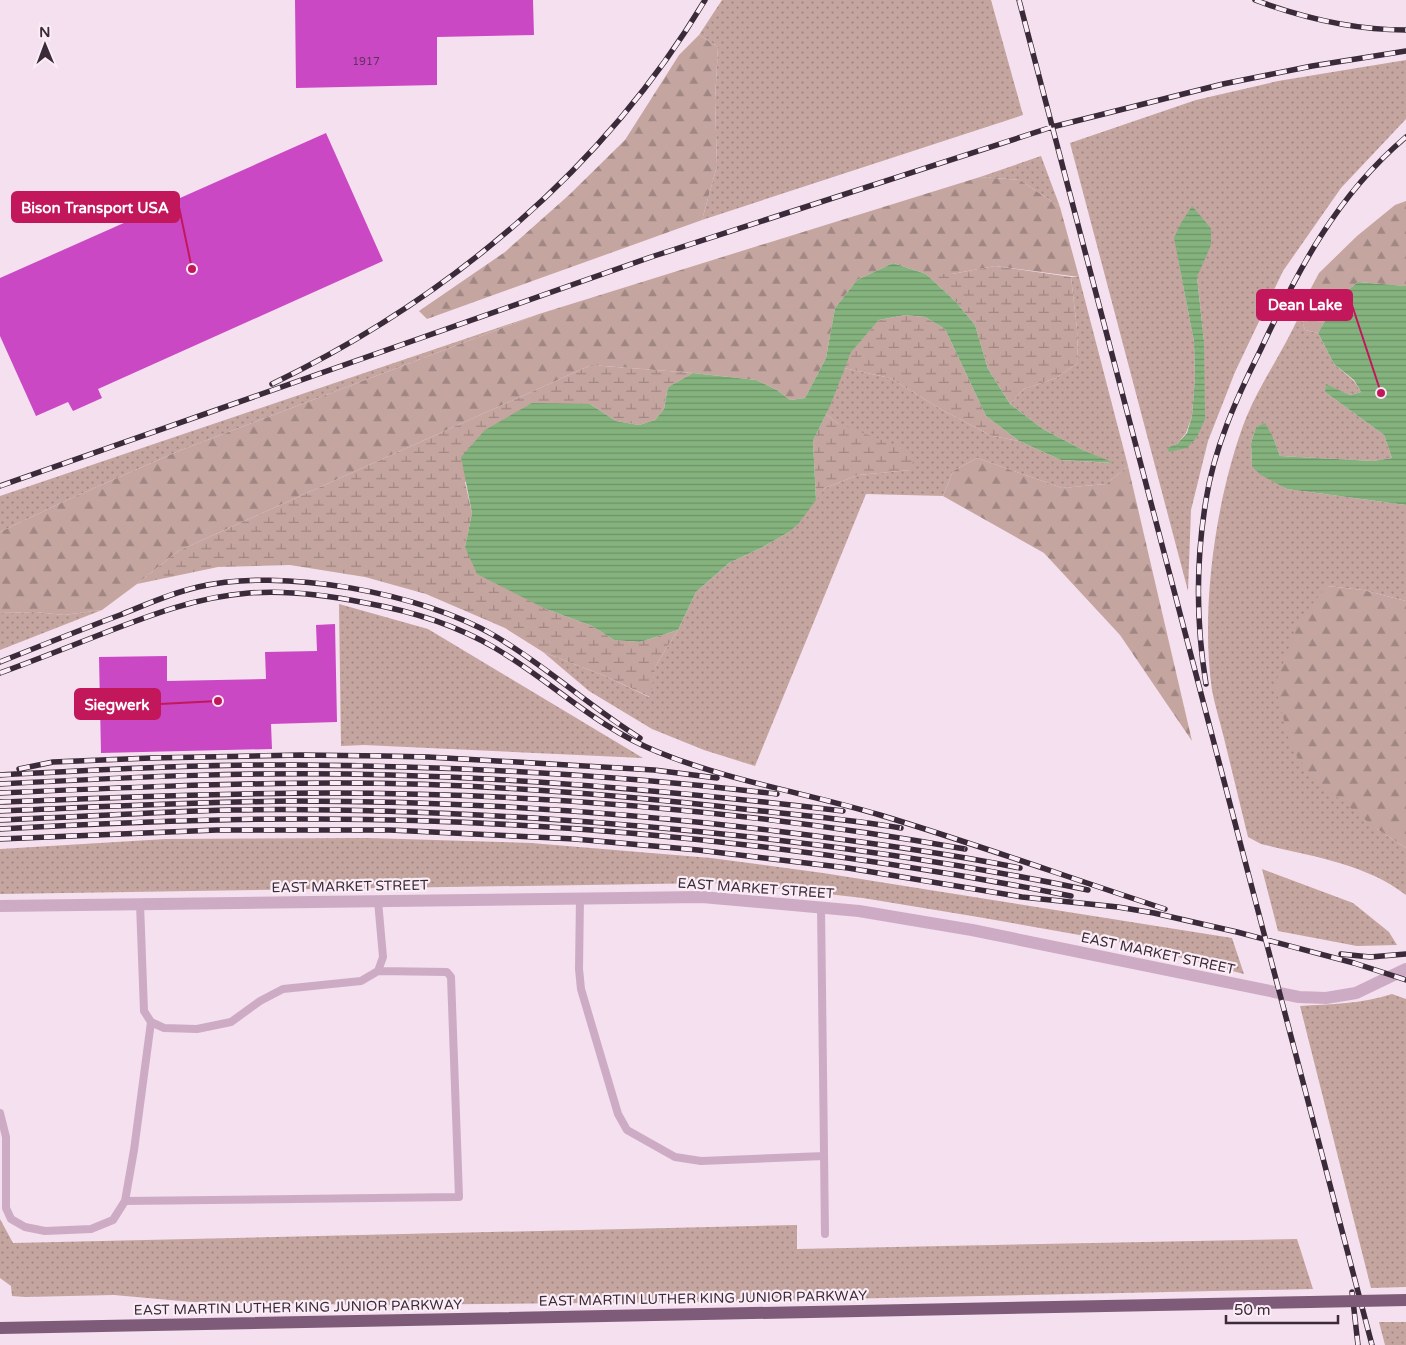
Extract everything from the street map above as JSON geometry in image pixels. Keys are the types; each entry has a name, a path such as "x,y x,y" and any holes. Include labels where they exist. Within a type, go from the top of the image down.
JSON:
{"main road":[{"name":"EAST MARTIN LUTHER KING JUNIOR PARKWAY","path":"0,1328 1406,1300"}],"street":[{"name":"EAST MARKET STREET","path":"0,906 702,897 859,911 972,930 1299,997 1326,998 1356,993 1406,969"}],"lane":[{"path":"580,898 579,969 581,989 618,1114 627,1130 675,1157 701,1161 824,1156"},
{"path":"378,901 383,957 378,971"},
{"path":"0,1114 6,1137 6,1208 11,1219 25,1227 45,1231 91,1229 113,1220 125,1201 134,1150 150,1022 144,1011 140,904"},
{"path":"821,907 825,1234"},
{"path":"125,1201 458,1197 451,978 447,972 378,971 361,981 283,989 260,1001 231,1022 197,1029 164,1028 150,1022"}],"green space":[{"path":"722,0 991,0 1023,115 702,220 717,166 715,100 718,47 699,35"},
{"path":"699,35 718,47 715,100 717,166 702,220 427,319 419,311 505,252 569,195 625,140 679,55"},
{"path":"1406,60 1406,119 1341,188 1283,271 1235,372 1208,441 1191,510 1188,591 1070,143 1196,100 1278,81","holes":["1202,218 1211,228 1197,277 1204,341 1197,437 1167,448 1177,444 1186,433 1192,416 1195,377 1194,342 1178,258"]},
{"path":"1041,156 1060,207 1020,180 980,177"},
{"path":"980,177 1020,180 1060,207 1079,277 995,266 952,274 926,274 893,263 857,280 835,308 826,358 805,398 790,400 777,390 756,380 591,365 178,551 102,610 64,615 36,612 0,613 0,532 67,500 181,450 539,314"},
{"path":"1406,201 1406,286 1358,282 1338,298 1318,333 1305,330 1300,314 1302,305 1319,273 1357,236 1395,205"},
{"path":"995,266 1071,277 1077,329 1078,363 1056,378 1024,389 1010,404 988,369 975,325 956,302 926,274 952,274"},
{"path":"1071,277 1079,277 1128,466 1106,484 1062,488 977,458 953,471 943,496 866,494 755,766 704,750 652,729 589,691 543,652 605,676 649,697 656,665 678,630 696,592 729,563 789,532 825,488 858,475 911,470 826,414 844,368 890,378 944,411 992,436 1019,441 1061,460 1112,463 1043,429 1010,404 1024,389 1056,378 1078,363 1077,329"},
{"path":"539,314 181,450 0,532 0,496"},
{"path":"1300,314 1305,330 1318,333 1334,364 1354,381 1361,392 1350,395 1327,385 1325,392 1384,435 1392,458 1373,461 1280,456 1273,437 1256,427 1251,443 1252,467 1287,489 1406,505 1406,601 1363,590 1327,586 1377,829 1406,848 1406,895 1373,875 1355,868 1318,857 1261,844 1248,837 1212,690 1208,624 1210,589 1213,552 1226,482 1235,448 1246,418"},
{"path":"905,315 925,317 945,329 986,416 1019,441 992,436 944,411 890,378 844,368 851,351 879,320"},
{"path":"591,365 693,373 668,387 664,409 655,420 639,425 616,421 590,404 465,482 472,513 465,547 546,609 592,626 614,640 640,642 678,630 656,665 650,697 605,676 543,652 505,628 426,594 365,577 290,565 218,567 137,584 178,551"},
{"path":"826,414 837,423 905,449 914,457 911,470 858,475 825,488 816,500 813,441"},
{"path":"977,458 1062,488 1106,484 1128,466 1192,741 1120,635 1044,553 943,496 953,471"},
{"path":"1327,586 1363,590 1406,601 1406,848 1377,829 1313,778 1291,748 1275,685 1300,619"},
{"path":"339,604 428,629 643,758 364,745 341,746"},
{"path":"102,610 0,650 0,613 36,612 64,615"},
{"path":"368,838 531,843 711,858 823,873 1232,938 1244,974 1119,942 978,917 863,898 712,883 0,894 0,849 166,839"},
{"path":"1262,869 1353,903 1389,932 1397,945 1357,946 1278,931"},
{"path":"1392,994 1406,999 1406,1287 1371,1288 1300,1006 1358,1002"},
{"path":"0,1219 13,1243 797,1225 797,1249 1297,1239 1313,1289 696,1302 373,1305 192,1302 114,1295 25,1297 12,1296 11,1286 0,1278"},
{"path":"1379,1322 1406,1322 1406,1345 1385,1345"}],"shaded area":[{"path":"1192,206 1211,228 1211,245 1197,277 1204,341 1205,419 1197,437 1187,448 1169,452 1167,448 1177,444 1187,433 1192,416 1195,377 1194,342 1174,238"},
{"path":"893,263 926,274 956,302 975,325 988,369 1010,404 1043,429 1083,450 1114,463 1061,460 1019,441 986,416 945,329 925,317 905,315 879,320 851,352 830,406 813,441 816,500 799,523 789,532 729,563 696,592 678,630 640,642 614,640 592,626 546,609 477,574 465,547 472,513 461,457 485,430 532,403 590,404 616,421 639,425 655,420 664,409 668,387 693,373 756,380 777,390 790,400 805,398 826,358 835,308 857,280"},
{"path":"1358,282 1406,286 1406,505 1287,489 1261,475 1252,467 1251,443 1256,427 1265,423 1280,456 1373,461 1392,458 1384,435 1325,392 1326,384 1350,395 1361,392 1354,380 1334,364 1318,333 1338,298"}],"building":[{"path":"295,0 533,0 534,35 437,37 437,85 296,88"},
{"path":"326,133 383,261 98,389 102,398 73,411 68,402 36,416 0,336 0,278"},
{"path":"335,624 337,722 271,724 272,749 101,753 99,657 167,656 167,681 266,679 265,652 317,651 316,625"}],"railway":[{"path":"272,384 337,350 400,312 460,270 517,223 570,173 619,119 665,62 705,0"},
{"path":"1019,0 1372,1345"},
{"path":"1255,0 1329,22 1368,28 1406,30"},
{"path":"0,486 654,256 1052,127 1223,84 1312,66 1406,51"},
{"path":"1206,684 1200,638 1198,592 1200,545 1210,481 1227,423 1274,321 1304,263 1339,209 1359,184 1406,137"},
{"path":"0,662 158,600 198,587 232,582 269,580 309,582 391,596 429,607 465,621 514,648 640,738"},
{"path":"0,673 154,614 191,603 229,595 264,592 308,594 383,606 433,620 465,632 516,661 594,717 636,742 658,752 712,771 852,807 916,826 1165,909"},
{"path":"19,769 53,762 151,758 300,755 384,756 654,770 717,778"},
{"path":"0,775 223,765 418,767 598,777 777,794"},
{"path":"0,784 244,774 390,775 504,780 617,788 843,811"},
{"path":"0,793 255,784 441,785 542,790 643,799 901,828"},
{"path":"0,802 285,793 486,797 647,807 727,815 886,836 965,849"},
{"path":"0,811 293,801 354,801 535,808 656,818 776,831 899,847 1020,868"},
{"path":"0,820 231,810 382,811 533,818 672,829 812,844 950,864 1088,890"},
{"path":"0,829 239,819 414,821 508,825 603,831 791,850 885,863 1071,896"},
{"path":"0,839 217,830 390,830 575,839 698,850 848,868 1022,897 1118,907 1154,913 1237,932 1354,963 1406,980"},
{"path":"1341,954 1370,957 1406,954"},
{"path":"1352,1292 1358,1345"}],"place":[{"name":"Bison Transport USA","path":"192,269"},
{"name":"Dean Lake","path":"1381,393"},
{"name":"Siegwerk","path":"218,701"}]}
